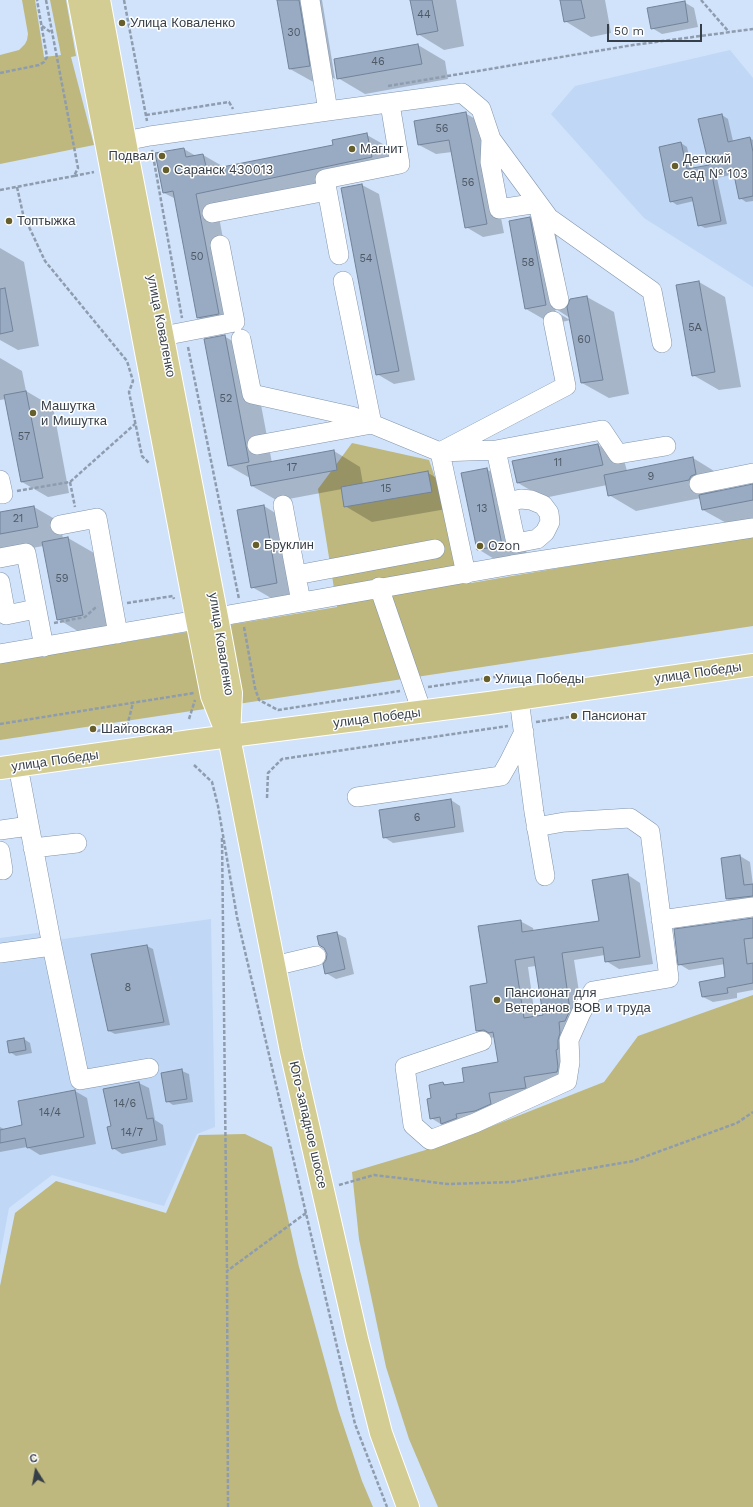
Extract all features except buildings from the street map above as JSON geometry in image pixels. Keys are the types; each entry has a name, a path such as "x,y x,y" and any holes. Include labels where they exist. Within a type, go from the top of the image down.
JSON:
{"main road":[{"name":"улица Коваленко","path":"79,0 120,166 207,618"},
{"name":"улица Коваленко","path":"99,0 115,143"},
{"name":"улица Коваленко","path":"120,166 163,336 207,618 212,696 229,738"},
{"name":"улица Победы","path":"9,767 191,741 229,738 519,699 753,665"},
{"name":"Юго-западное шоссе","path":"229,738 291,1051 357,1339 381,1433 408,1507"}],"street":[{"path":"310,0 328,111"},
{"path":"115,143 150,136 328,111 387,95 462,93 481,109 491,139 549,218 652,291 662,343"},
{"path":"338,255 325,179 400,164 387,95"},
{"path":"491,139 490,162 499,209 538,203"},
{"path":"212,213 327,191"},
{"path":"538,203 559,300"},
{"path":"163,336 235,322 220,245"},
{"path":"343,281 372,424"},
{"path":"440,452 566,386 553,321"},
{"path":"241,339 252,394 351,416 440,452 496,450 602,430 618,454 666,446"},
{"path":"256,445 372,424"},
{"path":"496,450 507,502"},
{"path":"440,452 465,567"},
{"path":"700,484 753,474"},
{"path":"283,505 299,589"},
{"path":"299,589 379,588 465,567 617,536 753,517"},
{"path":"69,523 97,518 118,634"},
{"path":"299,589 465,567 512,565 753,528"},
{"path":"0,654 207,618 435,549"},
{"path":"0,558 26,553 44,646"},
{"path":"0,582 6,614 36,609"},
{"path":"379,588 422,712"},
{"path":"519,699 536,827 545,876"},
{"path":"357,797 501,776 524,728"},
{"path":"9,767 29,826 80,1080 149,1068"},
{"path":"482,1041 405,1067 413,1125 430,1140 475,1123 567,1081 570,1062 569,1040 593,991 669,978 650,832 630,818 564,822 536,827"},
{"path":"0,830 29,826"},
{"path":"33,848 77,843"},
{"path":"661,920 753,907"},
{"path":"0,953 52,946"},
{"path":"274,966 316,956"}],"path":[{"path":"0,73 40,65 47,57 37,0"},
{"path":"46,0 78,168 74,176"},
{"path":"701,0 730,32"},
{"path":"125,1 185,332 255,688 259,700 278,710 509,675"},
{"path":"42,26 53,33"},
{"path":"387,95 633,45 753,29"},
{"path":"146,115 229,102 232,109 239,109"},
{"path":"0,190 74,176 153,158"},
{"path":"17,187 23,214 45,261 127,361 133,381 129,392 142,456 151,464"},
{"path":"1,489 70,482 136,424"},
{"path":"69,523 70,482"},
{"path":"173,596 179,595"},
{"path":"0,724 194,693"},
{"path":"97,731 127,726 134,703"},
{"path":"267,798 268,773 282,759 524,728 568,717"},
{"path":"194,764 212,782 218,806 237,917 355,1424 387,1507"},
{"path":"222,829 228,1507"},
{"path":"323,1190 374,1175 448,1184 512,1182 632,1161 737,1123 753,1112"},
{"path":"227,1271 306,1213"}],"shaded area":[{"path":"22,0 35,0 44,57 61,55 50,0 66,0 76,56 71,57 94,145 0,164 0,55 19,50 27,40 28,34"},
{"name":"Детский сад № 103","path":"730,50 753,78 753,287 644,218 551,114 575,86"},
{"path":"352,443 429,460 471,583 753,535 753,626 0,740 0,663 337,607 318,489"},
{"path":"211,919 215,1127 197,1134 164,1206 52,1175 9,1208 0,1256 0,938 37,933 63,939"},
{"path":"753,995 753,1507 438,1507 409,1439 386,1367 359,1239 352,1172 449,1143 604,1082 638,1036"},
{"path":"245,1134 272,1147 299,1267 338,1409 362,1481 373,1507 0,1507 0,1286 15,1213 56,1181 166,1213 199,1135"}],"place":[{"name":"Улица Коваленко","path":"122,23"},
{"name":"Магнит","path":"352,149"},
{"name":"Подвал","path":"162,156"},
{"name":"Детский сад № 103","path":"675,166"},
{"name":"Саранск 430013","path":"166,170"},
{"name":"Топтыжка","path":"9,221"},
{"name":"Машутка и Мишутка","path":"33,413"},
{"name":"Бруклин","path":"256,545"},
{"name":"Ozon","path":"480,546"},
{"name":"Улица Победы","path":"487,679"},
{"name":"Пансионат","path":"574,716"},
{"name":"Шайговская","path":"93,729"},
{"name":"Пансионат для Ветеранов ВОВ и труда","path":"497,1000"}]}
